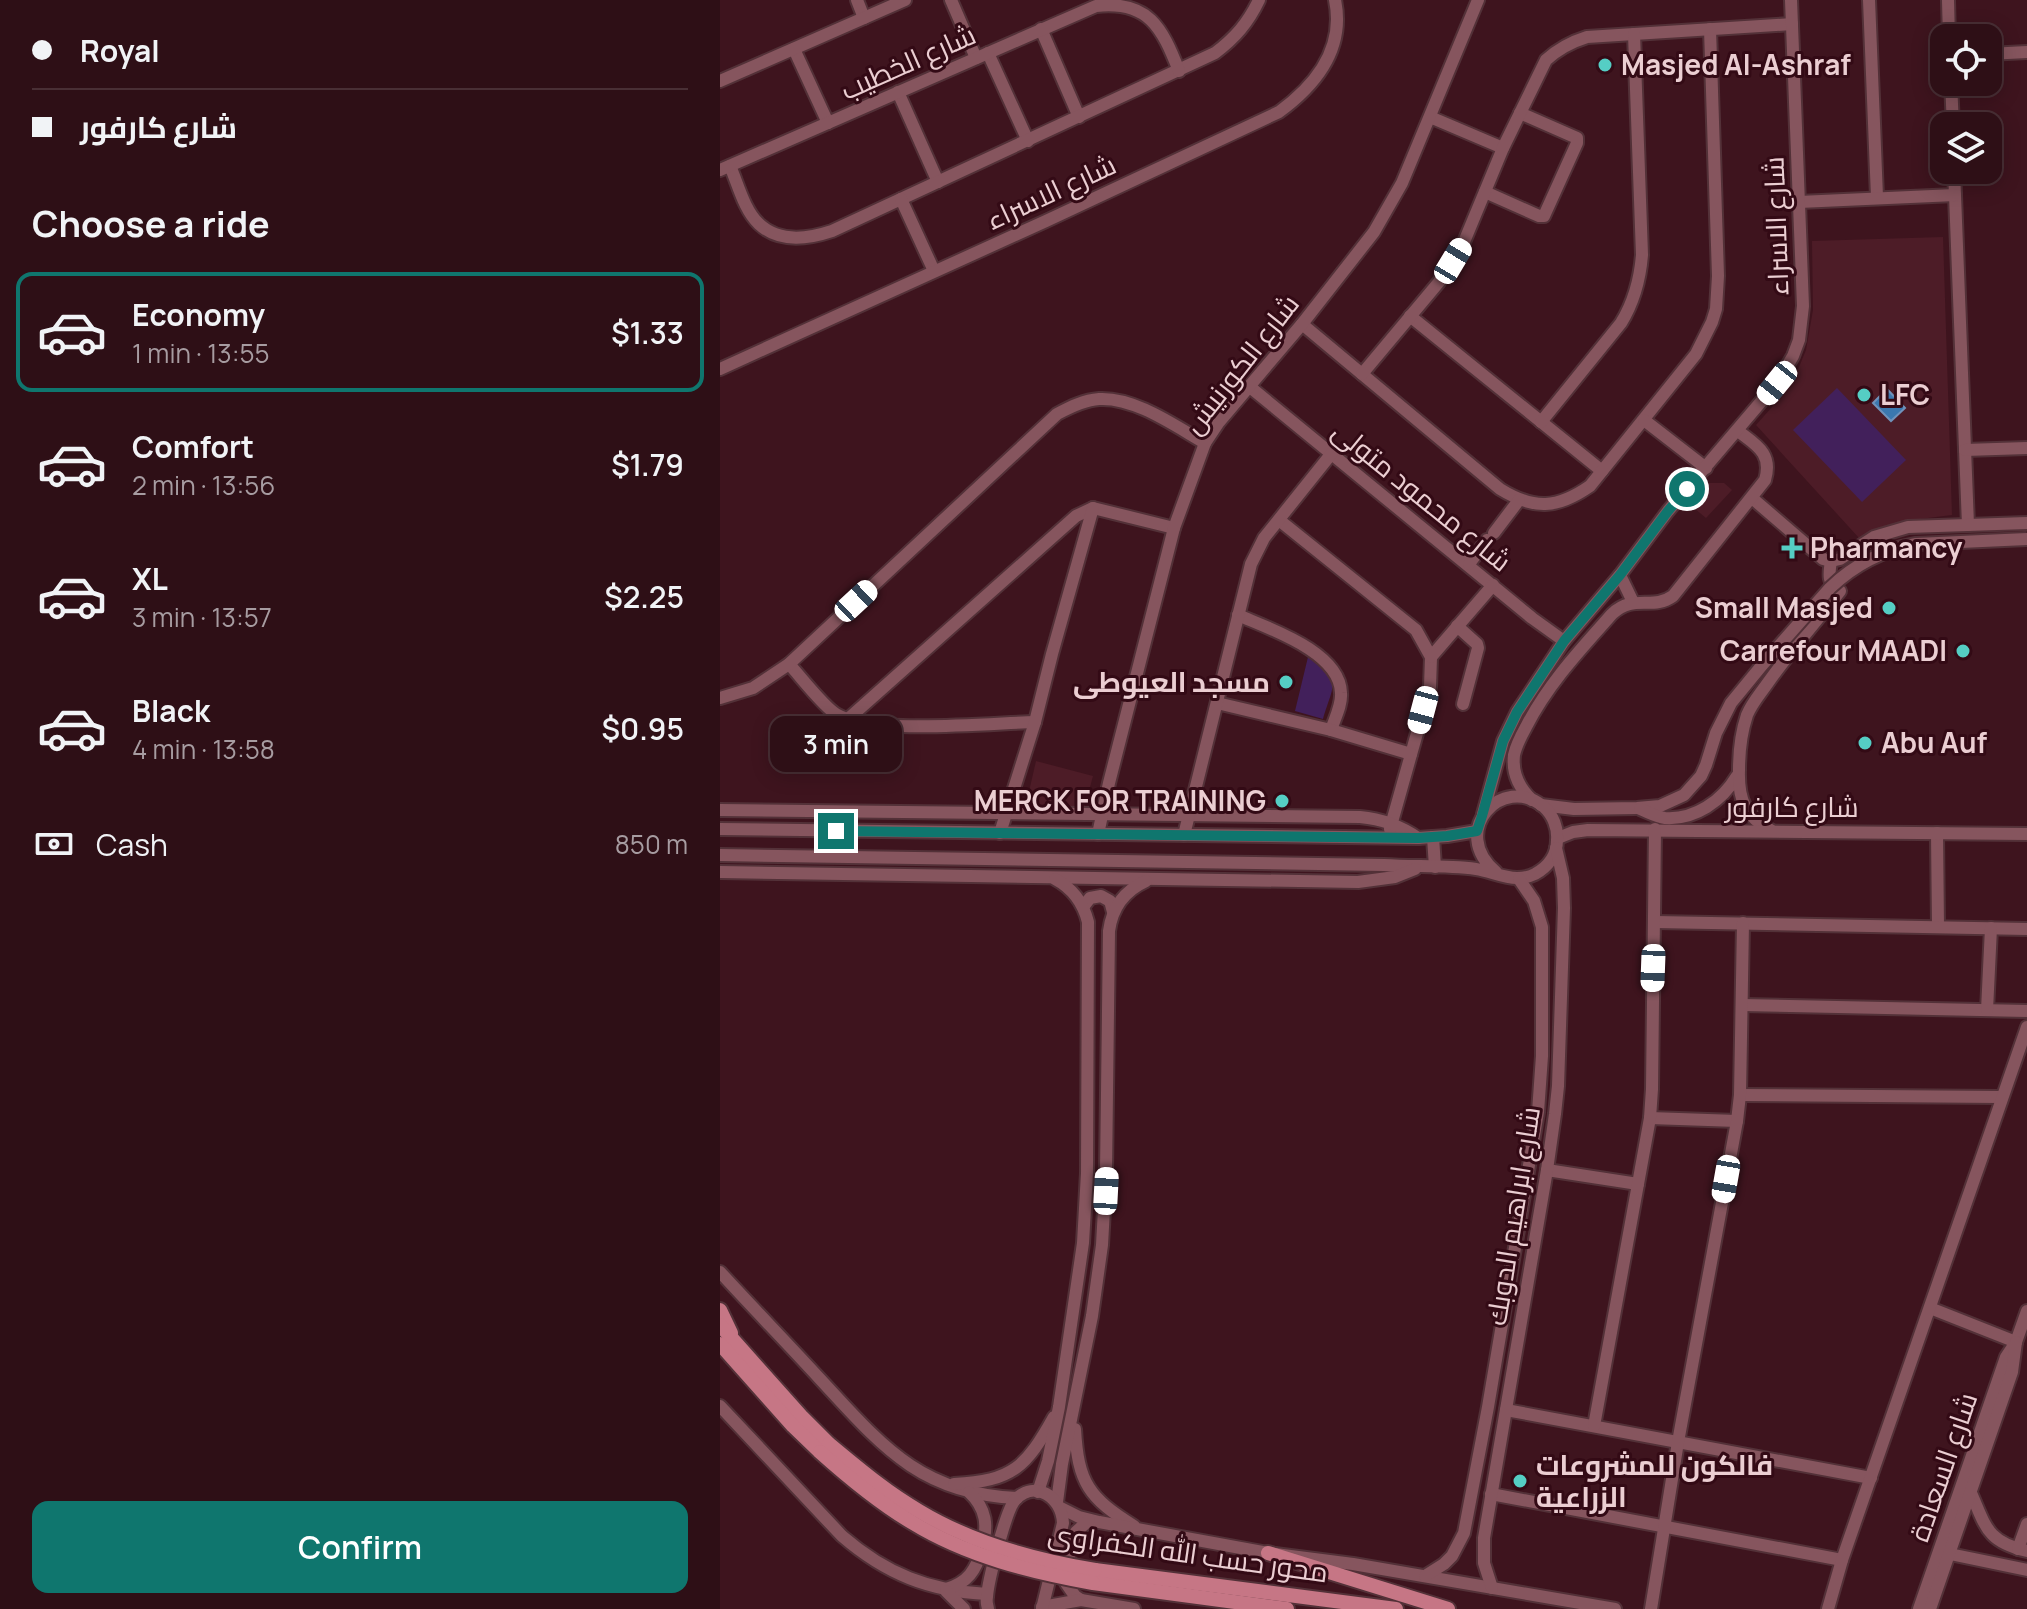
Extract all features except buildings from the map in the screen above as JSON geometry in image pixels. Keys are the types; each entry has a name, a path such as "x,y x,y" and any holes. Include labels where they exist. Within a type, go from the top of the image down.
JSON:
{"main road":[{"path":"720,1310 726,1347"},
{"name":"محور حسب الله الكفراوى","path":"720,1325 726,1347 793,1426 824,1448 888,1507 942,1538 1001,1561 1046,1574 1396,1609"},
{"path":"1268,1553 1448,1609"},
{"name":"محور حسب الله الكفراوى","path":"1094,1577 1287,1609"}],"street":[{"path":"857,0 864,18"},
{"path":"720,81 905,0"},
{"path":"951,0 1028,141"},
{"path":"725,168 759,224 776,234 794,238 814,237 1215,53 1242,29 1259,0"},
{"name":"شارع الاسراء","path":"720,369 1258,123 1287,106 1310,85 1331,51 1337,30 1335,0"},
{"name":"شارع الكورنيش","path":"1098,834 1174,528 1205,443 1374,232 1402,183 1478,0"},
{"name":"شارع الاسراء","path":"1482,816 1503,741 1517,712 1564,641 1620,575 1668,511 1777,383 1793,356 1799,340 1803,306 1791,0"},
{"path":"1869,0 1877,197"},
{"path":"1948,0 1949,24"},
{"name":"شارع الخطيب","path":"725,168 1096,6 1123,5 1136,9 1158,26 1179,71"},
{"path":"1362,374 1439,282 1464,242 1503,148 1546,60 1555,52 1587,37 1792,24"},
{"path":"1041,29 1079,117"},
{"path":"1302,324 1500,489 1519,500 1556,503 1574,497 1590,486 1696,354 1716,309 1718,276 1710,29"},
{"path":"1541,422 1621,323 1638,284 1642,255 1634,34"},
{"path":"794,49 828,123"},
{"path":"2002,53 2027,52"},
{"path":"898,92 938,182"},
{"path":"1485,192 1544,216 1577,143 1577,138 1520,113"},
{"path":"1430,117 1503,148"},
{"path":"1955,184 1968,525"},
{"path":"1799,202 1955,195"},
{"path":"901,199 934,271"},
{"path":"1410,316 1602,471"},
{"name":"شارع محمود متولى","path":"1250,387 1564,641"},
{"path":"720,698 753,688 789,664 1057,414 1077,403 1099,399 1122,401 1205,443"},
{"path":"1644,420 1706,468"},
{"path":"1738,431 1760,448 1767,463 1765,480 1673,596 1661,602 1633,602 1616,610 1573,657 1545,694 1516,749 1514,770 1519,783 1536,802 1553,819 1557,843 1553,858 1538,873 1519,879 1496,872 1486,865 1476,843 1482,816 1499,801 1521,797 1536,802 1578,809 1637,808 1673,802 1693,786 1706,765 1716,733 1731,703 1830,588 1869,558 1916,544 2027,539"},
{"path":"1965,450 2027,448"},
{"path":"1184,835 1251,564 1264,538 1332,453"},
{"path":"1752,498 1823,559 1831,561 1840,559 1874,537 1897,529 2027,523"},
{"path":"1469,564 1519,500"},
{"path":"1000,833 1035,722 1093,508"},
{"path":"848,719 1076,516 1093,508 1174,528"},
{"path":"1279,520 1416,630 1431,657 1430,687 1387,837"},
{"path":"1772,831 1759,824 1742,802 1738,788 1741,735 1752,705 1839,592 1829,578 1831,561"},
{"path":"1620,575 1633,602"},
{"path":"1431,657 1493,585"},
{"path":"1238,615 1301,643 1332,669 1338,678 1341,700 1331,730"},
{"path":"1457,626 1478,648 1463,704"},
{"path":"789,664 834,713 848,719 871,724 912,726 1035,722"},
{"path":"1217,703 1331,730 1411,754"},
{"path":"1637,808 1663,818 1692,814 1718,800 1738,774"},
{"path":"1578,809 1574,818 1580,830"},
{"path":"720,810 1360,817 1391,823 1418,838"},
{"path":"720,829 1418,838 1477,831"},
{"path":"1594,1426 1650,1118 1655,829"},
{"name":"شارع كارفور","path":"1557,843 1580,830 2027,834"},
{"path":"835,856 840,844 836,831"},
{"path":"860,832 854,838 853,847 860,857"},
{"path":"1937,833 1938,927"},
{"path":"1433,837 1435,867"},
{"name":"شارع ابراهيم الدوبك","path":"1470,1552 1491,1494 1547,1170 1558,1086 1564,908 1557,843"},
{"path":"720,855 1266,863 1467,868 1496,872"},
{"path":"960,860 980,877"},
{"path":"1225,880 1266,863"},
{"path":"720,864 737,872"},
{"path":"720,872 1370,881 1407,873 1419,867"},
{"path":"1038,1492 1059,1407 1079,1278 1086,1208 1088,930 1083,907 1067,886 1052,877"},
{"path":"1134,1609 1107,1604 1042,1608 1063,1523 1059,1505 1060,1477 1092,1316 1105,1209 1109,931 1118,903 1132,888 1151,879"},
{"name":"شارع ابراهيم الدوبك","path":"1492,1588 1486,1571 1470,1552 1464,1533 1538,1112 1542,1056 1542,940 1539,913 1519,879"},
{"path":"1083,907 1090,898 1101,896 1110,901 1113,912"},
{"path":"1539,913 1564,908"},
{"path":"1655,922 2027,929"},
{"path":"1651,1609 1737,1121 1743,923"},
{"path":"1987,1010 1991,928"},
{"path":"1742,1005 2027,1011"},
{"path":"1828,1609 1842,1560 2027,1027"},
{"path":"1740,1095 2001,1097"},
{"path":"1650,1118 1737,1121"},
{"path":"1547,1170 1638,1184"},
{"path":"720,1272 883,1445 913,1467 945,1484 993,1496 1017,1498 1038,1492 1089,1520 1141,1530 1615,1609"},
{"path":"1930,1308 2016,1342"},
{"name":"شارع السعادة","path":"1930,1609 2012,1372 2016,1342 2027,1311"},
{"name":"شارع السعادة","path":"1919,1609 2006,1357 2016,1342"},
{"path":"720,1406 859,1551 899,1575 943,1589 987,1594"},
{"path":"945,1484 989,1481 1013,1470 1033,1452 1059,1407"},
{"path":"1073,1410 1078,1463 1087,1486 1103,1505 1141,1530"},
{"path":"1506,1410 1871,1478"},
{"path":"943,1589 960,1584 972,1574 983,1545 985,1517 979,1503 969,1492"},
{"path":"1971,1493 1987,1531 1996,1539 2023,1550 2027,1524"},
{"path":"1491,1494 1842,1560"},
{"path":"988,1609 987,1594 1009,1510 1017,1498"},
{"path":"1085,1604 1070,1590 1065,1575 1074,1537 1089,1520"},
{"path":"1425,1576 1470,1552"},
{"path":"1950,1554 2027,1570"},
{"path":"943,1589 964,1609"}],"shaded area":[{"name":"LFC","path":"1943,237 1952,515 1904,521 1859,538 1756,425 1790,382 1806,350 1813,310 1812,241"},
{"path":"1837,388 1906,460 1862,502 1793,430"},
{"path":"1707,483 1724,483 1732,490 1706,518 1688,503"},
{"path":"1308,657 1326,673 1332,684 1323,719 1295,711"},
{"path":"1036,761 1093,776 1085,806 1025,809"}],"water":[{"path":"1887,389 1905,408 1891,421 1873,403"}],"place":[{"name":"Masjed Al-Ashraf","path":"1605,65"},
{"name":"LFC","path":"1864,395"},
{"name":"Pharmancy","path":"1792,548"},
{"name":"Small Masjed","path":"1889,608"},
{"name":"Carrefour MAADI","path":"1963,651"},
{"name":"مسجد العيوطى","path":"1286,682"},
{"name":"Abu Auf","path":"1865,743"},
{"name":"MERCK FOR TRAINING","path":"1282,801"},
{"name":"فالكون للمشروعات الزراعية","path":"1520,1481"}],"route":[{"path":"836,831 1418,838 1477,831 1503,741 1517,712 1564,641 1687,489"}]}
